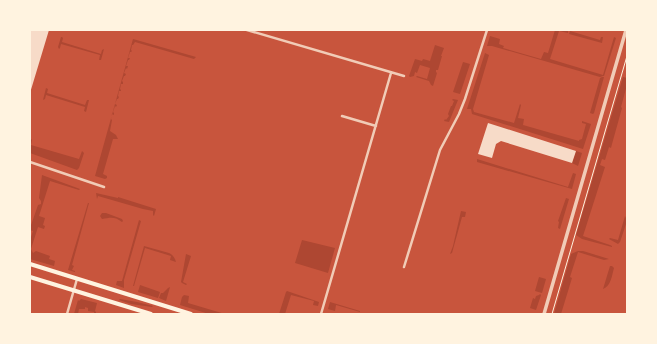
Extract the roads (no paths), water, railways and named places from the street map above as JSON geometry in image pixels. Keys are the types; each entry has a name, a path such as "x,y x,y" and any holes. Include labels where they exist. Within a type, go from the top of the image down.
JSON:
{"main road":[{"path":"30,264 190,314"},
{"path":"30,277 151,314"}],"street":[{"path":"247,30 404,76"},
{"path":"404,267 440,150 459,114 465,99 486,30"},
{"path":"544,314 626,30"},
{"path":"321,314 391,73"},
{"path":"342,116 376,126"},
{"path":"30,162 104,187"},
{"path":"67,314 77,279"}]}
